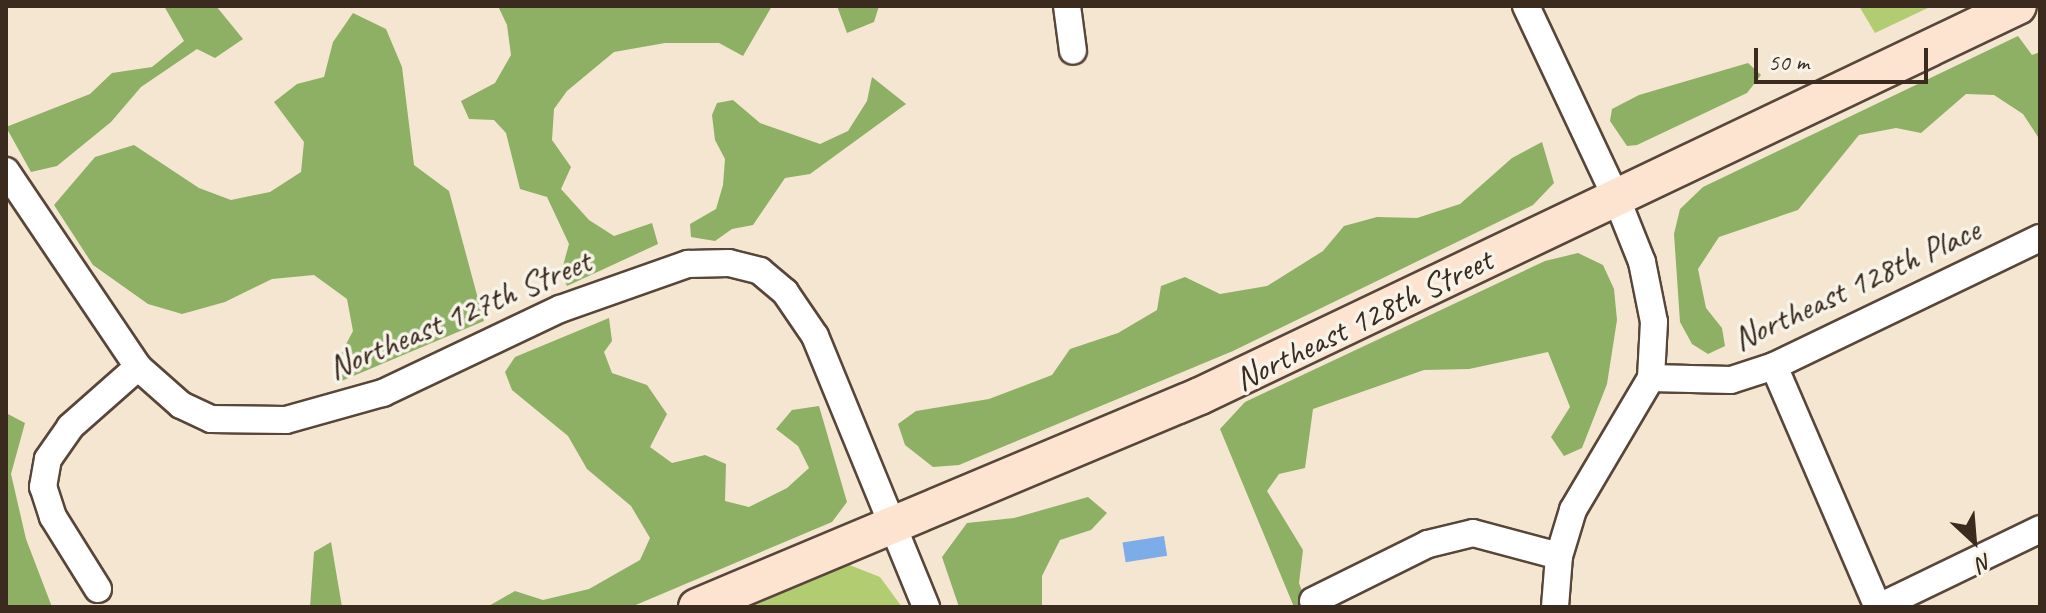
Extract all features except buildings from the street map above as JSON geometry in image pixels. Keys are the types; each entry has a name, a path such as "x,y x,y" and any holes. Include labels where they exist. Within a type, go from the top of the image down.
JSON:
{"street":[{"path":"1067,6 1073,51"},
{"path":"1526,6 1616,197 1642,262 1654,322 1651,378 1573,510 1559,556 1555,607"},
{"name":"Northeast 128th Street","path":"697,607 1200,396 2018,6"},
{"name":"Northeast 127th Street","path":"6,171 138,367 181,405 211,419 286,420 383,393 639,277 688,264 729,263 760,271 785,292 815,336 895,526"},
{"name":"Northeast 128th Place","path":"1651,378 1731,380 1774,366 2040,238"},
{"path":"1774,366 1878,607 2040,529"},
{"path":"98,589 53,517 43,487 48,459 70,427 138,367"},
{"path":"895,526 926,607"},
{"path":"1313,601 1428,544 1473,533 1559,556"}],"green space":[{"path":"164,6 216,6 243,39 215,58 197,49 141,87 111,122 57,166 31,172 6,127 90,94 112,73 152,67 184,41"},
{"path":"498,6 772,6 743,56 719,43 665,43 614,52 567,91 554,109 552,140 571,167 561,189 589,220 614,236 652,223 658,244 567,286 561,273 569,244 547,197 520,189 506,133 494,120 469,119 461,101 495,83 511,55 507,25"},
{"path":"837,6 879,6 874,22 847,33"},
{"path":"1859,6 1932,6 1875,33"},
{"path":"353,13 386,29 402,67 414,165 449,191 484,321 339,382 333,369 353,331 347,299 314,275 272,279 225,302 182,314 148,304 93,265 54,205 95,157 134,145 199,188 231,200 270,192 301,172 304,142 274,102 297,84 324,77 333,42"},
{"path":"2018,36 2032,55 2040,52 2040,140 2023,114 1994,95 1966,94 1921,133 1896,128 1859,135 1798,210 1719,237 1698,269 1706,308 1722,328 1725,346 1708,354 1692,344 1680,322 1674,234 1680,209 1703,187"},
{"path":"1748,63 1761,75 1747,93 1637,145 1627,146 1610,121 1612,109 1639,95"},
{"path":"872,77 906,104 810,174 785,178 753,225 732,229 715,241 691,237 690,224 716,209 723,185 725,159 715,140 712,115 717,103 733,100 760,123 820,144 848,131 867,101"},
{"path":"1542,142 1554,183 1533,205 1233,351 959,465 933,467 905,445 898,424 916,411 989,399 1052,375 1070,349 1118,333 1157,310 1161,286 1185,277 1220,294 1267,286 1323,251 1344,226 1377,217 1417,218 1460,204 1512,158"},
{"path":"1578,253 1603,265 1614,289 1617,320 1607,384 1582,448 1564,456 1551,437 1570,407 1548,352 1469,369 1424,370 1313,409 1305,468 1279,474 1267,491 1303,550 1299,583 1308,607 1294,607 1220,429 1245,402 1545,261"},
{"path":"609,318 612,341 604,352 612,373 647,385 667,414 650,447 672,463 705,455 726,464 725,501 749,507 787,488 809,468 798,446 776,429 792,410 819,406 847,502 832,522 631,607 487,607 515,591 543,600 589,589 640,560 650,538 631,506 587,469 568,436 512,390 505,372 515,357"},
{"path":"6,413 25,423 11,474 26,539 52,607 6,607"},
{"path":"1088,497 1107,513 1091,530 1060,540 1042,576 1042,607 959,607 942,557 967,523 1014,518"},
{"path":"331,542 342,607 310,607 314,552"},
{"path":"847,564 880,577 902,607 751,607"}],"water":[{"path":"1164,536 1167,556 1126,562 1123,543"}]}
